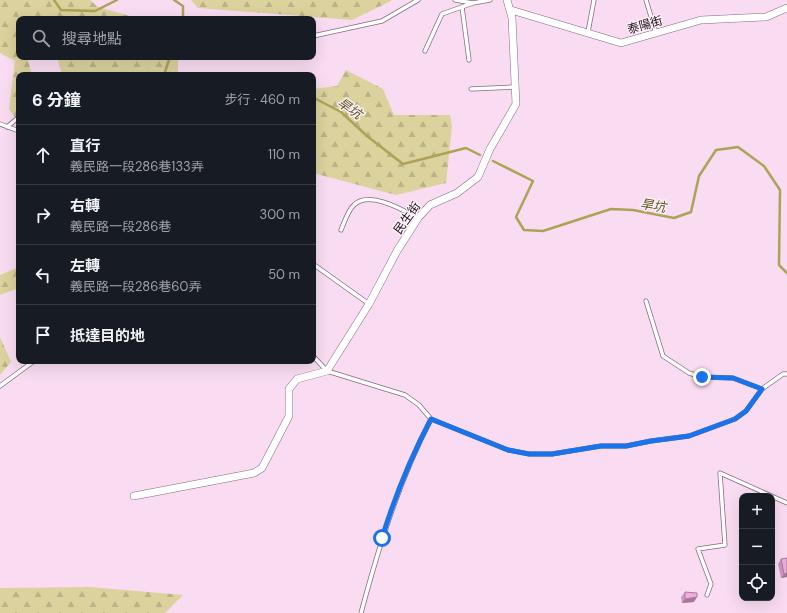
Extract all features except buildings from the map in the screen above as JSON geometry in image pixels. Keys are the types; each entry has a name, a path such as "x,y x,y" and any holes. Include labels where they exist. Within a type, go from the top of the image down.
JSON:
{"street":[{"name":"民生街","path":"327,371 369,304 397,251 418,218 430,205 457,193 478,177 490,149 516,104 511,10 507,0"},
{"name":"泰陽街","path":"511,10 621,43 701,20 766,17 787,8"},
{"path":"134,496 254,473 262,468 289,416 289,389 297,378 327,371"}],"lane":[{"path":"316,35 382,21 418,0"},
{"path":"455,0 473,3"},
{"path":"425,52 442,14 473,3 490,0"},
{"path":"588,32 594,0"},
{"path":"646,0 656,34"},
{"path":"462,7 468,60"},
{"path":"471,89 515,88"},
{"path":"7,127 16,120"},
{"path":"0,124 16,130"},
{"path":"341,230 352,206 359,201 386,202 418,218"},
{"path":"316,266 369,304"},
{"path":"646,301 663,356 689,373 702,377 733,378 762,389"},
{"path":"316,359 327,371 405,395 419,405 431,419 508,450 529,454 552,454 601,446 626,446 689,436 735,419 746,411 762,389 783,374 787,374"},
{"path":"0,386 30,364"},
{"path":"360,613 390,513 412,455 431,419"},
{"path":"707,595 710,584 698,548 725,545 720,473 787,503"}],"green space":[{"path":"0,0 90,0 98,7 130,16 16,16 16,60 28,60 31,72 16,72 16,119 9,109 15,61 0,53"},
{"path":"191,0 391,0 352,20 198,8"},
{"path":"58,60 178,60 178,72 61,72"},
{"path":"346,70 383,89 394,115 450,115 452,126 446,183 396,195 316,174 316,89 337,86"},
{"path":"16,268 16,289 0,295 0,275"},
{"path":"0,337 11,362 0,375"},
{"path":"90,587 183,595 165,613 0,613 0,588"}],"waterway":[{"name":"旱坑","path":"54,0 61,10 95,11 117,0"},
{"name":"旱坑","path":"174,0 183,6 183,16"},
{"name":"旱坑","path":"165,72 169,60"},
{"name":"旱坑","path":"316,99 341,112 367,136 403,164 466,148 480,155"},
{"name":"旱坑","path":"493,161 533,181 516,217 524,230 543,231 611,209 633,210 674,218 691,212 699,176 716,150 738,147 764,166 780,190 779,265 787,273"}],"route":[{"path":"382,538 412,455 431,419 508,450 529,454 552,454 601,446 626,446 689,436 720,426 735,419 746,411 762,389 733,378 702,377"}]}
